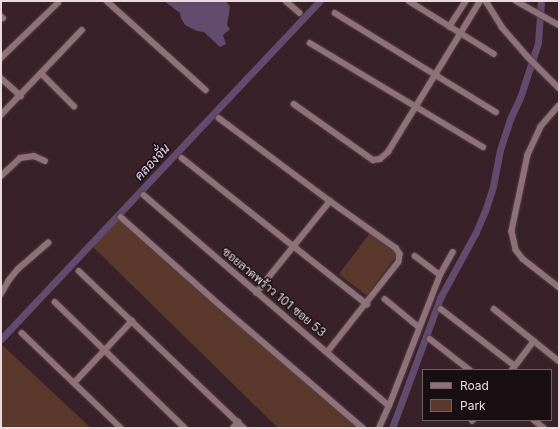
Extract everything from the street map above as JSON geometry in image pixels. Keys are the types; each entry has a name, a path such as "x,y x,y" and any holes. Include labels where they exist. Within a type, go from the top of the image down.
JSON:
{"street":[{"path":"107,1 206,90"},
{"path":"286,1 300,13"},
{"path":"409,1 494,54"},
{"path":"449,27 466,1"},
{"path":"294,104 376,160 380,159 388,152 434,74 480,1"},
{"path":"486,1 502,27 528,57 558,87"},
{"path":"516,1 559,25"},
{"path":"1,58 58,3"},
{"path":"335,13 496,112"},
{"path":"1,115 21,96 82,30"},
{"path":"310,43 484,148"},
{"path":"41,73 74,106"},
{"path":"1,78 21,96"},
{"path":"559,106 538,132 528,155 512,231 516,250 523,259 559,287"},
{"path":"220,118 330,201 396,248 400,254 399,262 328,352"},
{"path":"1,176 20,158 34,156 45,161"},
{"path":"182,158 367,304"},
{"name":"ซอยลาดพร้าว 101 ซอย 53","path":"144,195 389,406"},
{"path":"256,293 330,201"},
{"path":"121,217 213,299 363,428"},
{"path":"1,294 18,269 48,243"},
{"path":"379,428 440,275 453,252"},
{"path":"416,256 440,275"},
{"path":"79,271 244,428"},
{"path":"385,299 419,326"},
{"path":"55,302 185,428"},
{"path":"441,309 513,368 534,341"},
{"path":"494,309 559,361"},
{"path":"74,383 132,321"},
{"path":"22,333 121,428"},
{"path":"430,339 469,369"},
{"path":"535,421 544,428"},
{"path":"232,428 238,422"}],"green space":[{"path":"120,218 360,428 278,428 93,247"},
{"path":"370,233 398,254 367,296 339,275"},
{"path":"1,344 91,428 1,428"}],"shaded area":[{"path":"164,1 226,1 230,7 227,25 230,29 223,35 226,44 220,47 204,32 197,31 185,25 180,13"}],"waterway":[{"name":"คลองจั่น","path":"1,339 320,1"},
{"path":"392,428 440,298 476,232 486,208 493,186 500,150 510,119 520,98 538,43 541,1"}]}
